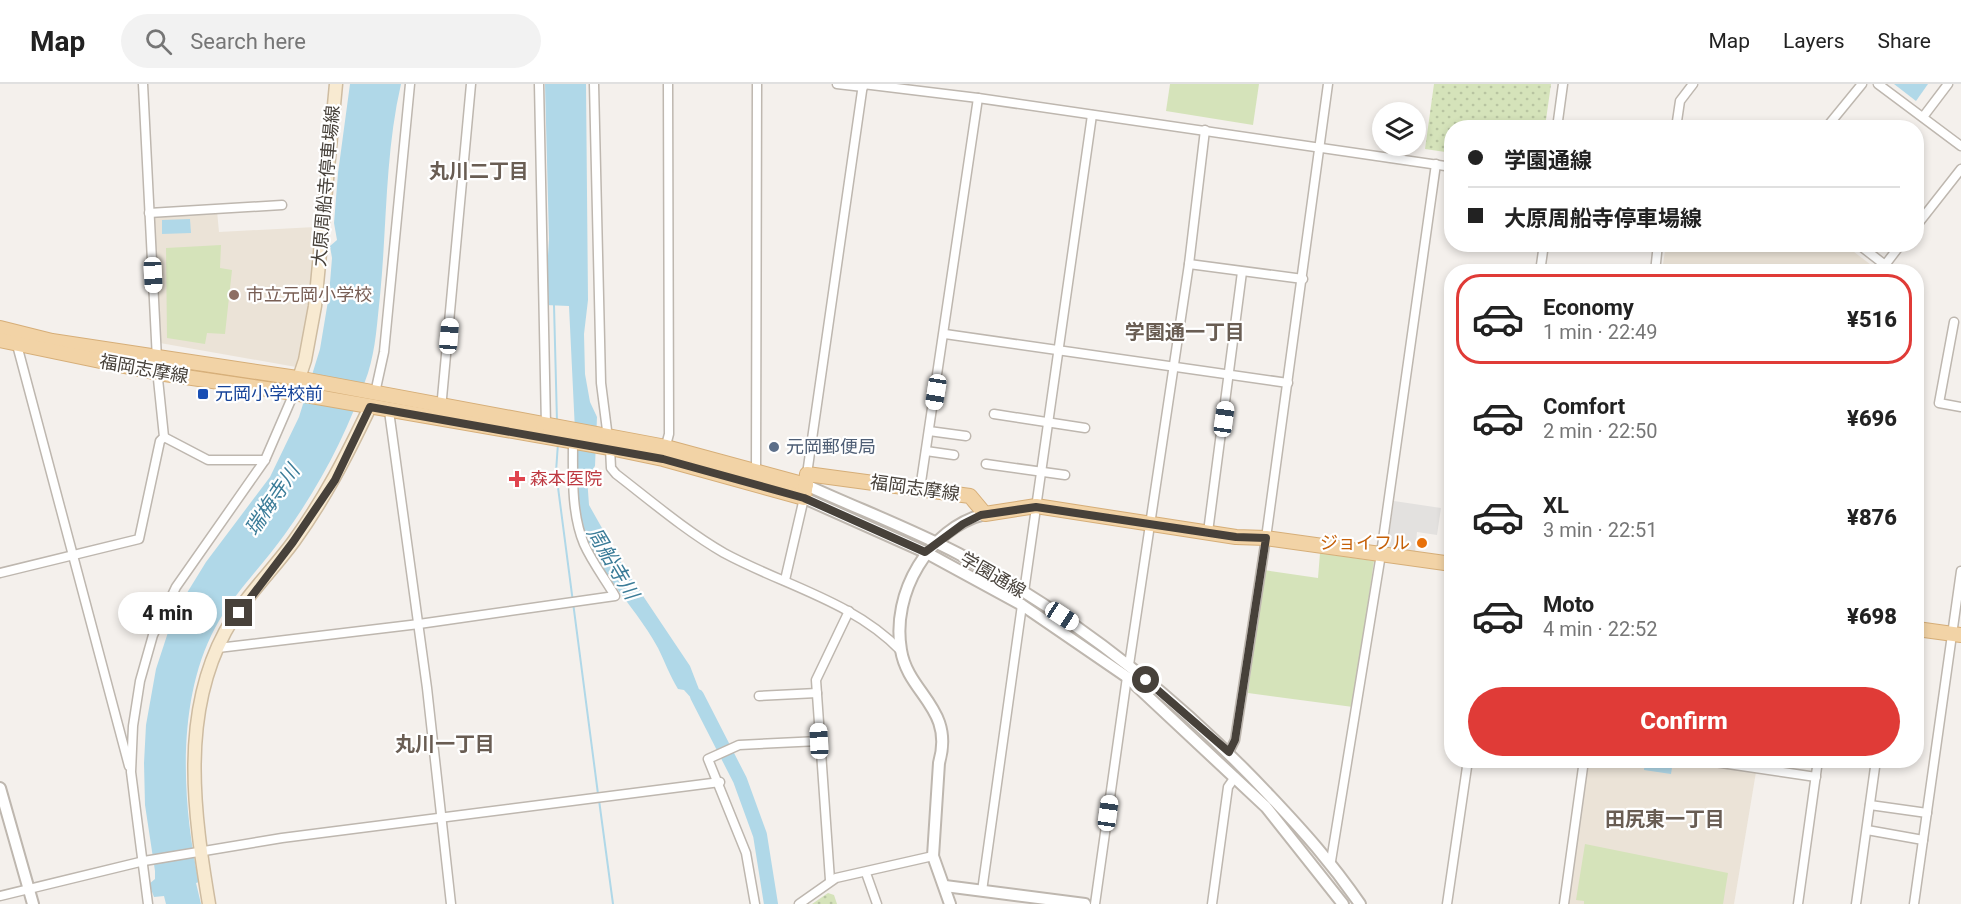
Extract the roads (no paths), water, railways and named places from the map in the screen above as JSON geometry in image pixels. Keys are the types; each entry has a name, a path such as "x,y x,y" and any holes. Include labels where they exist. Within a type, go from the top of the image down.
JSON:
{"main road":[{"name":"大原周船寺停車場線","path":"294,393 304,360 315,306 336,84"},
{"name":"福岡志摩線","path":"0,328 52,341 297,378 443,405 546,432 573,442 607,441 806,485 920,489 970,496 985,514"},
{"name":"福岡志摩線","path":"0,340 158,373 294,393 435,419 546,432"},
{"path":"209,904 195,807 196,735 205,681 226,630 293,542 335,480 370,407"},
{"path":"546,432 607,441"},
{"name":"福岡志摩線","path":"664,453 756,471 806,485"},
{"path":"985,514 1036,507 1444,563"},
{"path":"1924,630 1957,635"}],"street":[{"path":"0,573 139,539 160,441 164,437 157,357 143,84"},
{"path":"375,393 384,352 410,84"},
{"path":"435,419 443,405 471,84"},
{"path":"538,84 546,432"},
{"path":"594,84 601,383 611,468 667,514 724,552 849,611 883,632 900,651 910,672 933,707 944,741 939,763 933,856 950,904"},
{"path":"664,453 669,434 668,84"},
{"path":"756,471 757,84"},
{"path":"837,84 863,87"},
{"path":"785,580 806,485 863,84 978,98 1444,166"},
{"path":"1229,752 1235,740 1266,538 1328,84"},
{"path":"1558,120 1563,84"},
{"path":"1677,120 1680,101 1693,84"},
{"path":"1833,120 1862,84"},
{"path":"1878,84 1961,146"},
{"path":"1923,117 1948,84"},
{"path":"920,489 945,334 978,98"},
{"path":"1024,592 1092,115"},
{"path":"1129,665 1189,264 1205,130"},
{"path":"1330,861 1381,554 1436,164"},
{"path":"1924,216 1961,169"},
{"path":"149,213 282,205"},
{"path":"1867,252 1881,264"},
{"path":"1189,264 1303,279"},
{"path":"1208,532 1242,272"},
{"path":"1954,322 1939,403 1961,407"},
{"path":"945,334 1288,383"},
{"path":"17,345 131,772 148,904"},
{"path":"131,772 133,726 140,681 153,635 176,587 264,460 294,393"},
{"path":"389,411 419,624 451,904"},
{"path":"994,414 1085,428"},
{"path":"930,431 966,436"},
{"path":"164,437 208,460 264,460"},
{"path":"218,648 419,624 615,596 584,543 580,529 575,497 573,442"},
{"path":"926,452 954,455"},
{"path":"986,464 1065,475"},
{"name":"学園通線","path":"806,485 934,543 1024,592 1077,625 1129,665 1229,752 1330,861 1360,904"},
{"name":"学園通線","path":"806,485 1022,606 1127,677 1235,777 1297,843 1343,904"},
{"path":"900,651 900,628 909,584 925,552 934,543 963,524 985,514"},
{"path":"1914,904 1957,635 1961,571"},
{"path":"982,891 1022,606"},
{"path":"830,880 816,680 849,611"},
{"path":"1095,904 1127,677"},
{"path":"759,696 817,693"},
{"path":"755,904 746,853 720,782 708,759 739,744 819,741"},
{"path":"1447,904 1467,768"},
{"path":"1564,904 1583,768"},
{"path":"1755,768 1816,777"},
{"path":"1798,904 1817,768"},
{"path":"1856,904 1875,768"},
{"path":"1212,904 1228,787 1235,777"},
{"path":"0,896 144,861 201,851 441,817 720,782"},
{"path":"0,788 33,904"},
{"path":"1870,805 1927,813"},
{"path":"1867,830 1923,840"},
{"path":"799,904 830,880 933,856"},
{"path":"866,873 877,904"},
{"path":"945,886 1085,904"}],"water":[{"name":"瑞梅寺川","path":"350,84 401,84 389,163 382,270 373,354 352,416 322,476 285,534 222,615 202,657 188,720 186,753 189,820 199,882 196,883 201,904 166,904 164,896 154,897 149,884 155,879 155,871 145,805 146,725 156,669 174,614 206,562 270,477 299,417 320,349 329,295 332,258 330,246 337,240 334,223 338,173"},
{"path":"545,84 586,84 588,300 584,334 585,374 590,402 597,417 595,466 587,477 589,505 625,569 690,666 707,710 702,716 693,700 684,690 678,689 658,648 603,569 594,553 579,514 569,306 545,305 549,239"},
{"path":"1894,84 1928,84 1916,101"},
{"path":"190,219 191,233 162,234 162,220"},
{"path":"1644,768 1672,768 1671,774 1644,770"}],"waterway":[{"path":"554,305 557,422"},
{"path":"558,443 556,472 598,794"},
{"name":"周船寺川","path":"697,696 740,780 760,835 771,904"},
{"path":"599,800 613,904"}],"place":[{"name":"市立元岡小学校","path":"234,295"},
{"name":"元岡小学校前","path":"203,394"},
{"name":"元岡郵便局","path":"774,447"},
{"name":"森本医院","path":"517,479"},
{"name":"ジョイフル","path":"1422,543"}],"district":[{"name":"丸川二丁目","path":"479,171"},
{"name":"学園通一丁目","path":"1185,332"},
{"name":"丸川一丁目","path":"445,744"},
{"name":"田尻東一丁目","path":"1665,819"}]}
